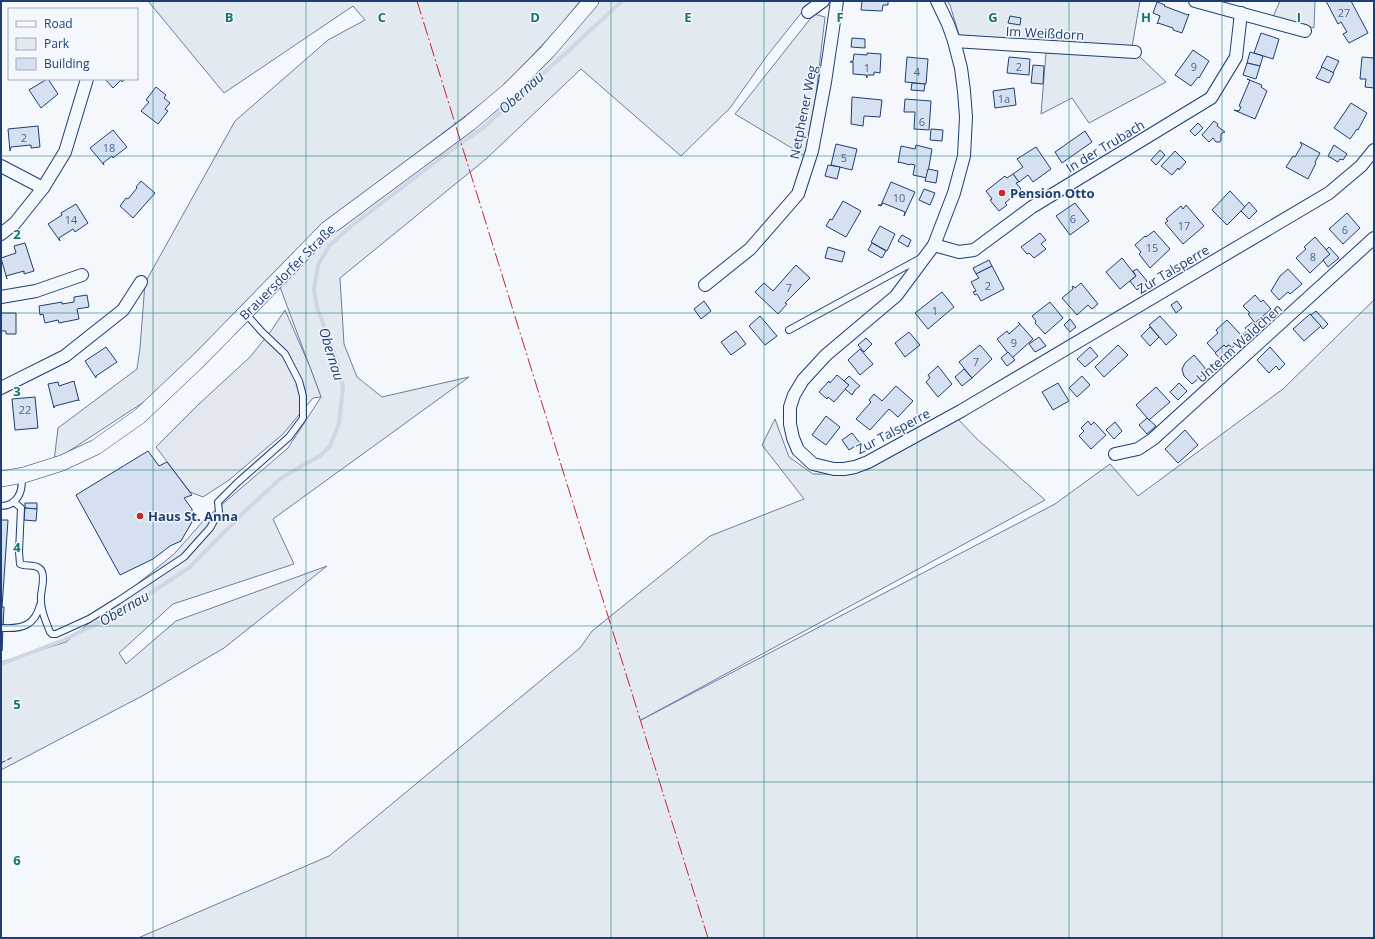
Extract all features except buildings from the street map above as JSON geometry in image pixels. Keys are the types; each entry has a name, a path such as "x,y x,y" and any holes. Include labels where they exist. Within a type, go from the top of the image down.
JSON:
{"street":[{"name":"Brauersdorfer Straße","path":"1,480 45,470 62,463 96,447 140,416 200,359 327,229 470,123 509,90 547,52 591,1"},
{"path":"808,12 823,1"},
{"name":"Netphener Weg","path":"705,285 750,249 798,194 814,143 837,1"},
{"name":"Zur Talsperre","path":"937,1 948,24 961,68 966,117 964,156 954,193 934,245 896,296 826,355 803,380 794,396 790,407 790,424 793,438 798,450 813,464 834,469 855,467 868,462 961,411 1329,193 1362,166 1374,150"},
{"path":"1195,1 1305,31"},
{"name":"In der Trubach","path":"934,245 959,252 974,250 1032,207 1211,98 1236,58 1241,13"},
{"name":"Im Weißdorn","path":"954,41 1135,52"},
{"path":"1,234 15,223 43,188 65,152 86,80"},
{"path":"1,166 43,188"},
{"name":"Unterm Wäldchen","path":"1115,454 1138,449 1154,439 1374,238"},
{"path":"1,297 36,291 82,275"},
{"path":"1,388 65,356 123,310 141,282"}],"lane":[{"path":"789,330 926,255"},
{"path":"14,502 21,508 20,561 22,565 40,568 43,577 41,603 42,613 52,634 56,634 89,618 184,557 210,528 219,512 218,502 289,437 303,418 303,396 301,388 285,354 262,332 245,312"},
{"path":"1,506 8,506 17,499 21,489 21,476"},
{"path":"3,628 22,627 29,623 36,616 41,603"}],"green space":[{"path":"148,1 580,1 559,27 503,87 324,224 159,392 54,461 58,428 137,369 145,283 235,121 328,40 365,20 353,6 224,93"},
{"path":"600,1 813,1 806,7 766,57 730,108 681,156 581,69 486,159 340,278 344,344 357,377 382,397 469,377 273,519 294,564 173,604 119,653 126,664 176,621 327,566 224,648 144,695 1,770 1,662 66,642 174,554 205,519 288,448 321,397 280,287 334,231 504,103"},
{"path":"947,1 1140,1 1132,47 960,38 950,5"},
{"path":"1280,1 1315,1 1314,28 1273,17"},
{"path":"814,14 825,17 816,95 805,156 735,114"},
{"path":"1046,53 1139,56 1166,82 1089,123 1072,98 1041,114"},
{"path":"1374,300 1374,938 138,938 329,856 580,648 592,631 710,536 804,499 762,445 775,419 789,457 813,474 836,474 867,470 958,419 976,438 1045,500 641,720 1055,504 1110,464 1138,496 1283,389"}],"shaded area":[{"path":"285,310 310,367 321,397 313,398 283,434 229,480 203,497 190,492 156,447 199,404 250,357 271,331"}],"waterway":[{"name":"Obernau","path":"1,664 61,641 123,611 190,567 242,514 281,478 321,455 330,446 339,423 343,387 337,362 317,307 314,289 318,265 329,246 350,227 484,127 622,1"}],"fence":[{"path":"1,763 13,757"}],"power":[{"path":"417,1 708,938"}],"place":[{"name":"Pension Otto","path":"1002,193"},
{"name":"Haus St. Anna","path":"140,516"}]}
